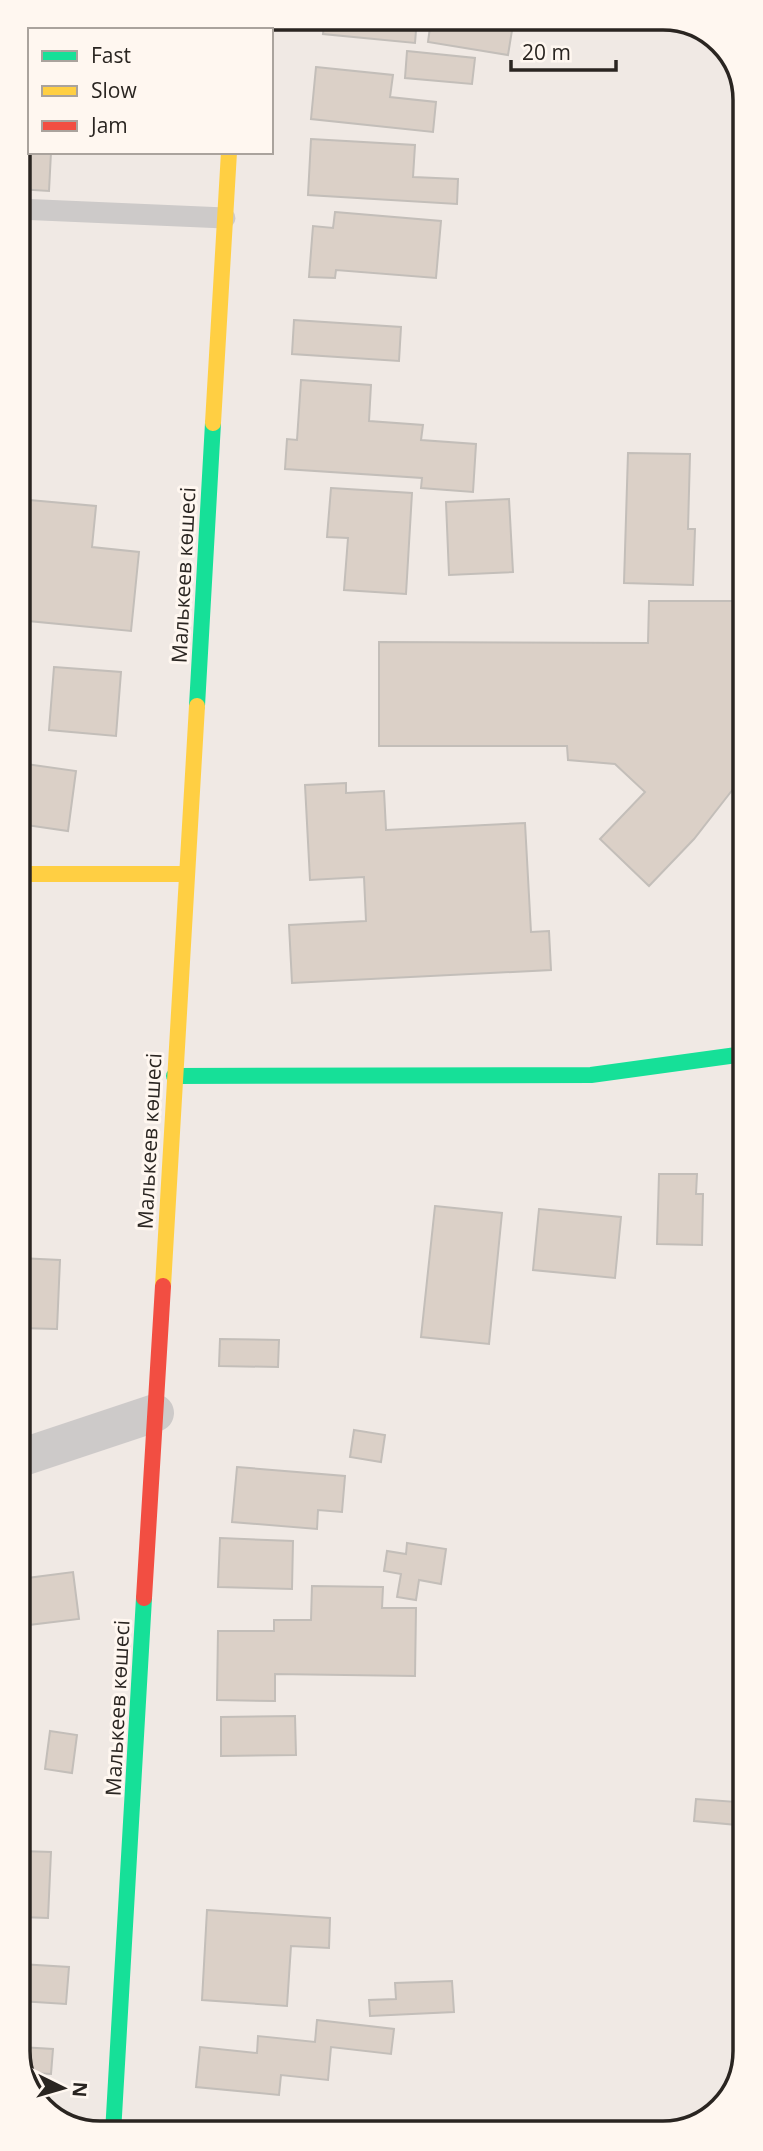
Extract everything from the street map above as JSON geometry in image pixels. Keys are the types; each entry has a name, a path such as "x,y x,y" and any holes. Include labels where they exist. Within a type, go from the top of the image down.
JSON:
{"main road":[{"name":"Малькеев көшесі","path":"114,2121 229,154"},
{"path":"30,874 186,874"},
{"path":"174,1076 591,1075 733,1056"}],"street":[{"path":"30,1455 155,1413"}],"lane":[{"path":"30,210 225,218"}],"building":[{"path":"324,30 416,30 415,43 323,34"},
{"path":"430,30 512,30 508,55 428,42"},
{"path":"407,51 475,58 472,84 405,78"},
{"path":"316,67 393,75 390,97 436,102 433,132 311,119"},
{"path":"311,139 415,145 413,177 458,179 457,204 308,195"},
{"path":"30,154 51,154 49,191 30,190"},
{"path":"335,212 441,221 436,278 336,270 335,278 309,277 313,226 333,228"},
{"path":"294,320 401,327 399,361 292,354"},
{"path":"301,380 371,385 369,421 423,425 421,440 476,444 473,492 421,488 422,478 285,469 287,439 297,440"},
{"path":"628,453 690,454 688,529 695,529 693,585 624,583"},
{"path":"331,488 412,493 406,594 344,590 348,538 327,537"},
{"path":"509,499 513,572 449,575 446,502"},
{"path":"30,500 96,506 92,547 139,552 131,631 30,621"},
{"path":"649,601 733,601 733,789 694,839 649,886 600,839 645,792 615,764 568,760 567,746 379,746 379,642 648,643"},
{"path":"54,667 121,672 116,736 49,730"},
{"path":"30,765 76,771 68,831 30,826"},
{"path":"346,783 346,793 384,791 386,830 525,823 531,932 549,931 551,970 292,983 289,925 366,921 364,877 310,880 305,785"},
{"path":"659,1174 697,1174 696,1194 703,1194 702,1245 657,1244"},
{"path":"435,1206 502,1213 489,1344 421,1337"},
{"path":"539,1209 621,1217 615,1278 533,1270"},
{"path":"30,1259 60,1260 57,1329 30,1328"},
{"path":"220,1339 279,1340 278,1367 219,1366"},
{"path":"354,1430 385,1435 381,1462 350,1457"},
{"path":"237,1467 345,1476 342,1512 318,1510 317,1529 232,1522"},
{"path":"220,1538 293,1541 292,1589 218,1587"},
{"path":"407,1543 446,1549 441,1584 419,1580 416,1600 397,1597 401,1574 384,1571 387,1551 406,1554"},
{"path":"73,1572 79,1619 30,1625 30,1578"},
{"path":"312,1586 383,1587 382,1608 416,1608 415,1676 275,1674 275,1701 217,1700 218,1631 274,1631 274,1620 311,1620"},
{"path":"295,1716 296,1755 221,1756 221,1717"},
{"path":"50,1731 77,1735 72,1773 45,1769"},
{"path":"696,1799 733,1802 733,1825 694,1821"},
{"path":"30,1851 51,1852 48,1918 30,1917"},
{"path":"207,1910 330,1918 329,1948 291,1946 287,2006 202,2000"},
{"path":"30,1965 69,1967 66,2004 30,2002"},
{"path":"452,1981 454,2012 370,2016 369,2000 396,1999 395,1983"},
{"path":"317,2020 394,2029 391,2054 331,2047 328,2080 281,2075 279,2095 196,2087 200,2047 257,2053 258,2036 315,2042"},
{"path":"30,2048 53,2049 51,2074 33,2073"}],"traffic: fast":[{"path":"197,706 213,423"},
{"path":"174,1076 591,1075 733,1056"},
{"path":"114,2121 144,1598"}],"traffic: slow":[{"path":"213,423 229,154"},
{"path":"163,1286 197,706"},
{"path":"30,874 186,874"}],"traffic: jam":[{"path":"144,1598 163,1286"}]}
